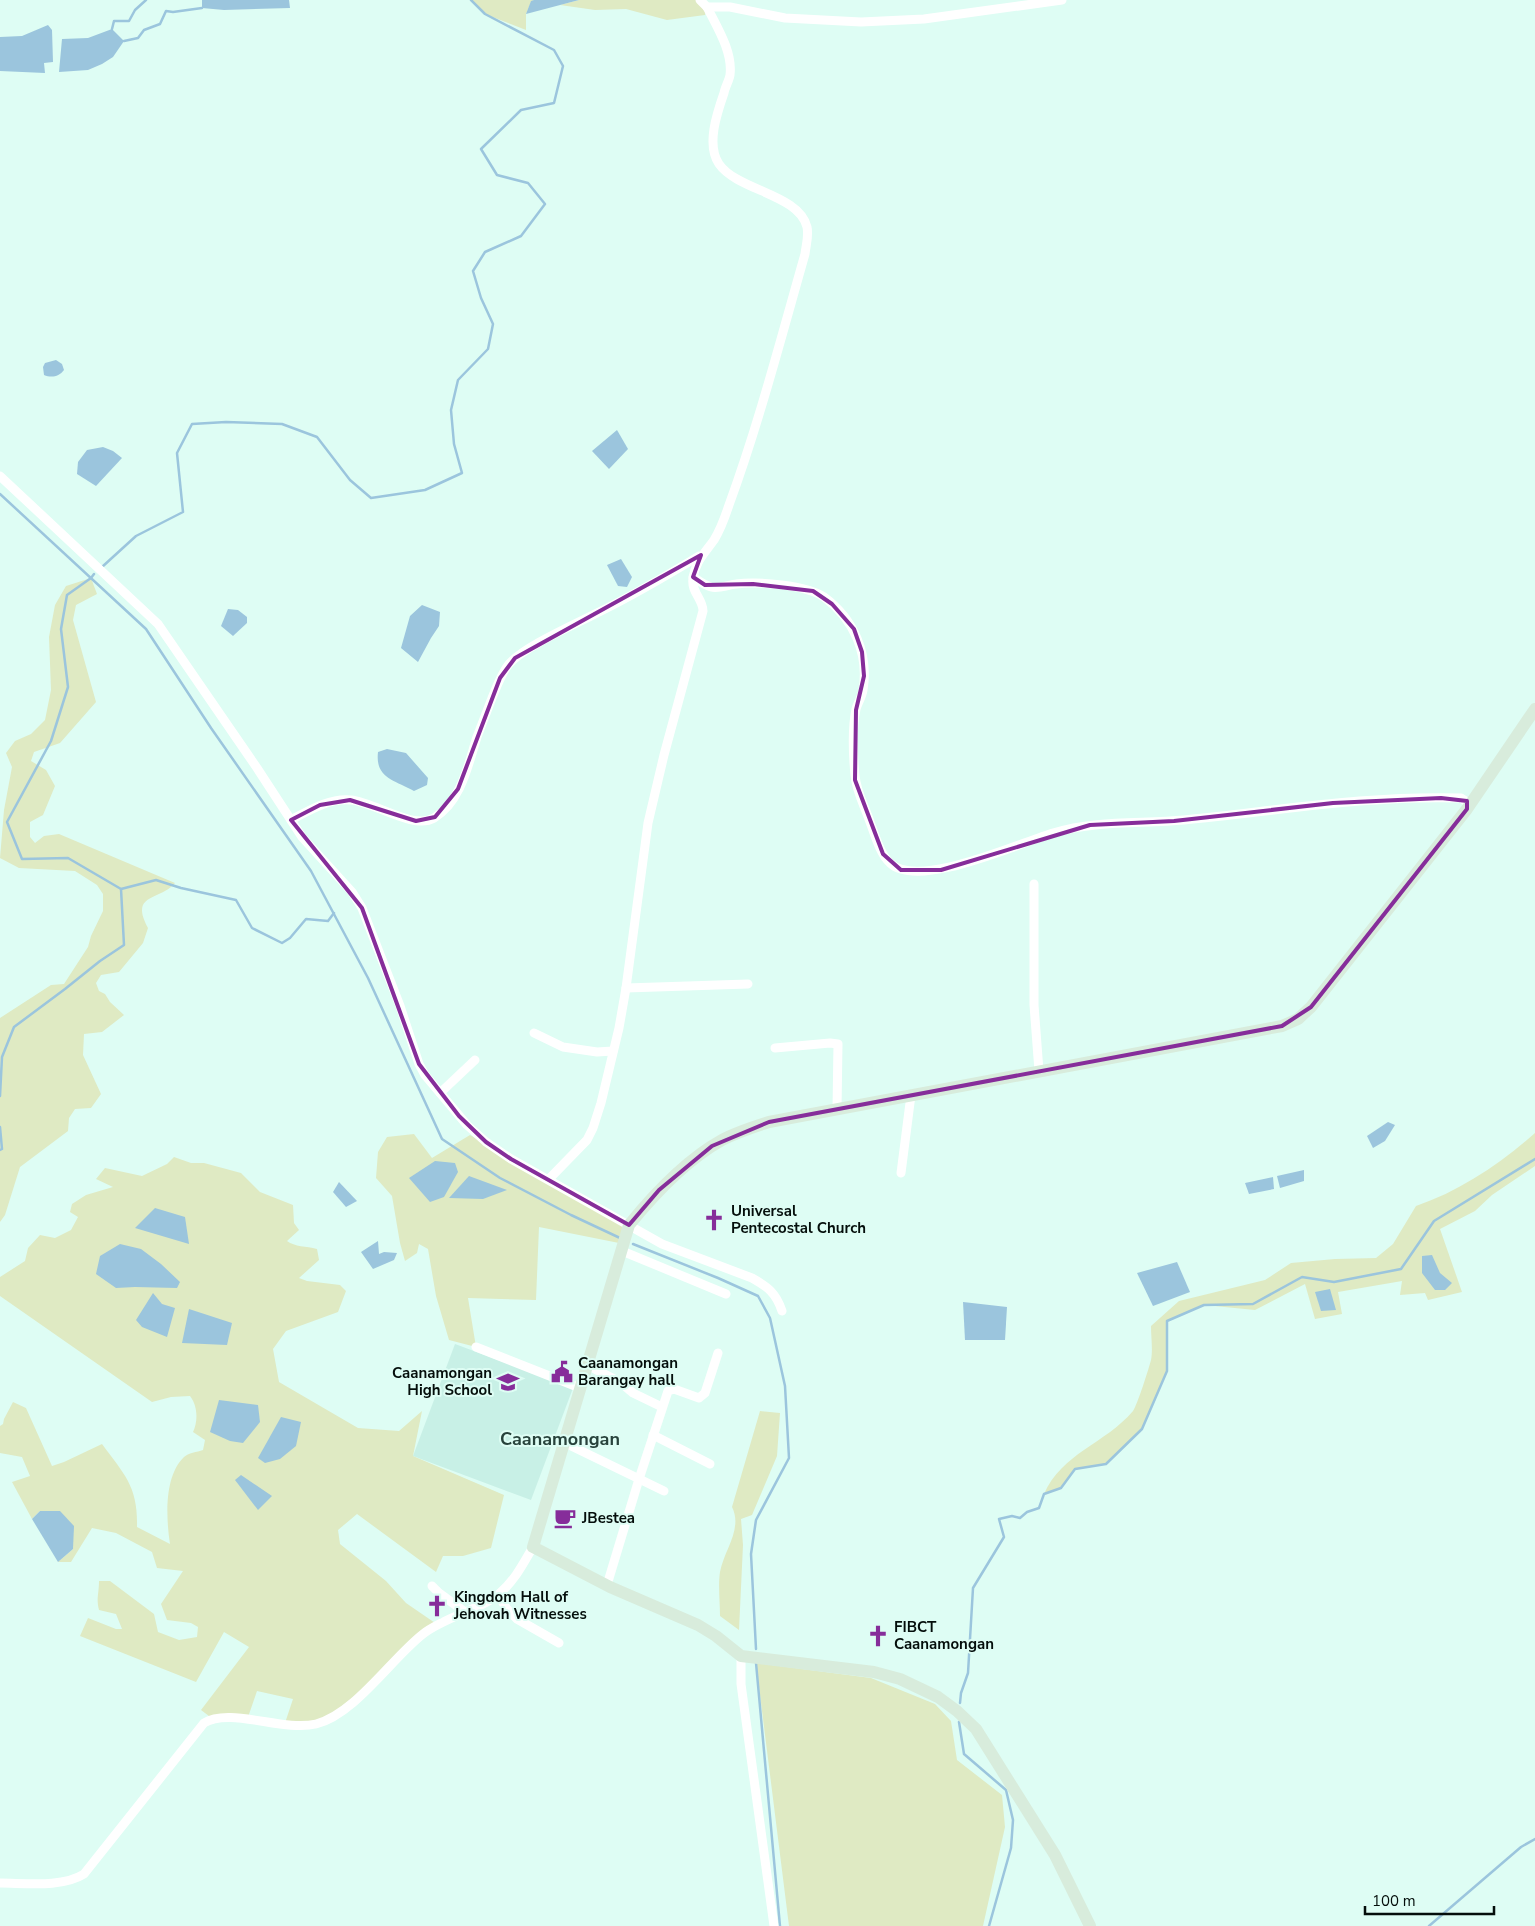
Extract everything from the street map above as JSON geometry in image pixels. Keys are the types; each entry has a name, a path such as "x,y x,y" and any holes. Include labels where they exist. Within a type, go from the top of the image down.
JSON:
{"street":[{"path":"291,820 320,805 350,800 362,802 416,822 428,821 435,817 447,807 458,789 500,678 514,658 549,637 664,578 701,555 713,541 723,523 750,448 805,254 807,240 806,226 800,214 789,205 743,182 719,164 714,152 714,131 730,75 728,54 707,7 700,0"},
{"path":"707,7 730,7 785,18 861,22 924,19 1062,0"},
{"path":"0,476 158,624 291,820 315,853 352,892 362,908 400,1006 419,1064 425,1075 467,1125 486,1142 511,1159 629,1225 674,1249 752,1278 766,1286 778,1298 782,1311"},
{"path":"549,1179 578,1151 593,1128 601,1103 626,988 648,823 664,755 703,611 702,603 693,587 693,577 701,555"},
{"path":"693,577 713,587 743,583 803,588 813,591 832,604 854,629 862,652 864,676 863,694 856,710 855,780 883,854 892,866 901,870 913,872 941,870 1051,834 1090,825 1174,821 1333,803 1387,800 1457,798 1465,800 1470,804"},
{"path":"0,1883 61,1882 72,1880 84,1874 208,1720 225,1718 293,1726 316,1724 327,1720 347,1707 422,1634 498,1595 519,1572 532,1547 629,1225 648,1202 690,1163 724,1139 769,1122 1282,1026 1298,1019 1312,1006 1470,804 1535,710"},
{"path":"1034,884 1034,1005 1039,1071"},
{"path":"626,988 748,984"},
{"path":"534,1033 562,1047 597,1052 613,1051"},
{"path":"775,1048 830,1043 838,1044 837,1109"},
{"path":"440,1092 475,1060"},
{"path":"901,1173 911,1095"},
{"path":"622,1251 726,1294"},
{"path":"476,1347 580,1388"},
{"path":"607,1585 653,1435 670,1389 701,1397 705,1393 718,1353"},
{"path":"587,1365 620,1382 634,1393 662,1408"},
{"path":"653,1435 710,1464"},
{"path":"564,1442 664,1491"},
{"path":"532,1547 607,1585 698,1626 716,1636 741,1656 874,1672 921,1688 957,1711 976,1729 1055,1855 1090,1926"},
{"path":"432,1586 465,1612"},
{"path":"498,1595 507,1609 517,1619 559,1643"},
{"path":"741,1656 741,1684 774,1926"}],"highlighted area":[{"path":"701,555 693,577 705,585 753,584 813,591 832,604 854,629 862,652 864,676 856,710 855,780 883,854 901,870 941,870 1090,825 1174,821 1333,803 1441,798 1467,801 1467,809 1311,1007 1282,1026 769,1122 712,1146 659,1190 629,1225 511,1159 486,1142 459,1116 419,1064 362,908 291,820 320,805 350,800 416,821 435,817 458,789 500,678 515,658"}],"shaded area":[{"path":"202,0 289,0 290,8 224,10 202,8"},
{"path":"579,0 526,14 531,1"},
{"path":"48,25 52,30 53,62 44,63 45,73 0,71 0,37 22,36"},
{"path":"112,29 124,41 113,57 88,70 59,72 62,39 88,38"},
{"path":"56,360 62,364 64,370 55,376 44,375 43,367 45,363"},
{"path":"617,430 628,449 609,469 592,451"},
{"path":"103,447 113,451 122,458 96,486 77,474 78,462 87,450"},
{"path":"621,559 632,577 627,587 618,586 607,565"},
{"path":"422,605 440,612 439,626 418,662 401,648 410,616"},
{"path":"228,609 238,610 247,617 247,623 233,636 221,626"},
{"path":"387,749 406,753 428,778 427,785 414,791 387,777 380,768 378,752"},
{"path":"1388,1122 1395,1125 1385,1141 1373,1148 1367,1136"},
{"path":"435,1161 455,1163 458,1172 444,1197 430,1202 409,1178"},
{"path":"1304,1170 1304,1181 1280,1188 1277,1176"},
{"path":"469,1176 507,1190 483,1199 449,1198"},
{"path":"1273,1177 1274,1189 1249,1194 1245,1183"},
{"path":"339,1182 357,1201 346,1207 333,1192"},
{"path":"155,1208 185,1217 189,1244 135,1228"},
{"path":"378,1241 379,1254 384,1252 397,1253 394,1260 373,1269 361,1252"},
{"path":"120,1244 141,1249 161,1264 180,1282 177,1288 116,1288 96,1274 100,1256"},
{"path":"1432,1255 1440,1273 1452,1283 1445,1290 1435,1290 1422,1273 1422,1256"},
{"path":"1177,1262 1190,1292 1153,1306 1137,1273"},
{"path":"1330,1289 1336,1310 1321,1311 1315,1292"},
{"path":"153,1293 162,1304 175,1308 167,1337 142,1327 136,1320"},
{"path":"963,1302 1007,1307 1005,1340 965,1340"},
{"path":"189,1309 232,1323 227,1345 182,1343"},
{"path":"455,1344 573,1388 531,1500 413,1456"},
{"path":"219,1400 258,1405 260,1422 243,1443 230,1441 210,1432"},
{"path":"281,1417 301,1422 296,1446 280,1459 265,1463 258,1458"},
{"path":"241,1475 272,1496 258,1510 235,1480"},
{"path":"40,1511 60,1511 74,1526 73,1549 58,1562 32,1519"}],"green space":[{"path":"471,0 534,0 531,2 526,14 526,30 485,14"},
{"path":"579,0 700,0 707,7 705,15 667,20 626,9 595,10 560,5"},
{"path":"91,578 97,594 76,605 73,620 96,702 60,743 34,752 31,761 46,770 55,786 43,815 30,822 30,837 35,843 44,836 59,834 175,883 169,889 144,903 142,909 143,917 148,928 143,943 119,972 101,975 96,983 99,991 105,994 110,1002 124,1015 102,1032 84,1034 83,1055 101,1094 91,1108 75,1109 69,1118 68,1131 20,1167 5,1215 0,1222 0,1018 51,985 64,984 88,947 103,911 103,894 97,885 75,871 19,868 0,858 4,810 12,767 6,753 15,741 31,734 45,720 51,690 49,637 55,605 66,586"},
{"path":"1535,1133 1535,1166 1492,1195 1475,1211 1440,1229 1462,1292 1428,1300 1425,1293 1400,1295 1402,1281 1338,1292 1342,1314 1315,1319 1305,1284 1255,1310 1204,1305 1168,1321 1167,1371 1142,1429 1106,1464 1075,1469 1061,1488 1044,1494 1062,1468 1110,1432 1133,1411 1151,1360 1151,1326 1179,1301 1265,1280 1291,1263 1376,1258 1393,1244 1416,1206 1448,1193 1479,1176"},
{"path":"414,1134 432,1158 470,1135 629,1225 624,1244 539,1227 536,1300 468,1298 476,1347 449,1340 436,1296 428,1249 419,1244 417,1253 405,1261 392,1196 376,1178 378,1152 387,1137"},
{"path":"174,1157 191,1163 204,1163 241,1173 260,1192 293,1205 294,1223 299,1230 287,1241 317,1249 319,1260 299,1278 307,1281 340,1285 346,1291 338,1312 286,1331 273,1349 279,1382 358,1428 399,1431 422,1411 413,1456 504,1495 491,1548 463,1556 443,1556 436,1572 357,1514 338,1530 340,1544 386,1581 406,1603 438,1625 374,1681 322,1722 284,1726 293,1699 257,1691 247,1720 213,1719 201,1710 249,1647 224,1632 196,1682 80,1636 88,1618 116,1629 122,1629 116,1614 99,1610 98,1606 99,1581 110,1581 154,1614 158,1632 179,1640 197,1637 198,1627 191,1623 167,1620 161,1604 183,1571 157,1568 152,1552 116,1533 92,1528 71,1562 58,1562 73,1549 40,1511 32,1519 12,1482 30,1476 22,1457 0,1453 0,1426 3,1424 13,1402 26,1408 52,1466 102,1444 123,1473 132,1491 137,1513 137,1527 170,1544 167,1510 173,1475 177,1465 184,1457 203,1450 205,1440 193,1432 196,1424 196,1414 193,1400 190,1396 171,1397 152,1402 0,1296 0,1277 25,1261 28,1248 40,1235 55,1238 71,1230 78,1217 70,1212 72,1204 86,1195 113,1187 96,1179 105,1168 142,1176 167,1164"},
{"path":"760,1411 780,1413 777,1456 752,1515 741,1519 743,1545 739,1630 720,1616 719,1577 734,1531 735,1515 732,1507"},
{"path":"756,1663 871,1678 935,1704 951,1721 957,1760 1002,1795 1005,1827 983,1926 789,1926"}],"waterway":[{"path":"112,29 114,21 129,21 135,10 146,0"},
{"path":"102,567 136,536 183,512 177,453 192,424 226,422 282,424 317,437 350,480 371,498 425,490 462,473 454,444 451,410 458,380 488,349 493,324 481,298 473,271 485,252 521,236 545,204 528,183 497,175 481,149 521,110 554,103 563,66 554,50 485,14 471,0"},
{"path":"124,41 138,38 144,30 160,24 166,11 173,12 202,8"},
{"path":"0,494 146,629 211,728 311,871 368,978 442,1139 500,1178 620,1238"},
{"path":"0,1096 2,1057 14,1027 100,961 124,945 121,889 68,858 22,859 7,822 51,741 68,687 61,629 67,595 94,574"},
{"path":"121,889 156,880 181,888 236,900 252,928 282,943 290,938 306,919 328,921 334,913"},
{"path":"0,1127 2,1149 0,1150"},
{"path":"960,1703 961,1693 968,1673 973,1588 1004,1537 999,1519 1012,1516 1020,1518 1027,1512 1039,1508 1044,1494 1061,1488 1075,1469 1106,1464 1142,1429 1167,1371 1167,1321 1204,1305 1253,1304 1302,1277 1334,1282 1401,1269 1434,1221 1535,1159"},
{"path":"633,1244 758,1296 770,1318 785,1386 789,1458 756,1520 751,1554 756,1649"},
{"path":"756,1663 780,1926"},
{"path":"959,1722 964,1754 1006,1790 1013,1820 1011,1848 989,1926"},
{"path":"1429,1926 1521,1847 1535,1839"}],"place":[{"name":"Universal Pentecostal Church","path":"714,1220"},
{"name":"Caanamongan Barangay hall","path":"562,1372"},
{"name":"Caanamongan High School","path":"508,1382"},
{"name":"JBestea","path":"565,1518"},
{"name":"Kingdom Hall of Jehovah Witnesses","path":"437,1606"},
{"name":"FIBCT Caanamongan","path":"878,1636"}],"district":[{"name":"Caanamongan","path":"560,1439"}]}
